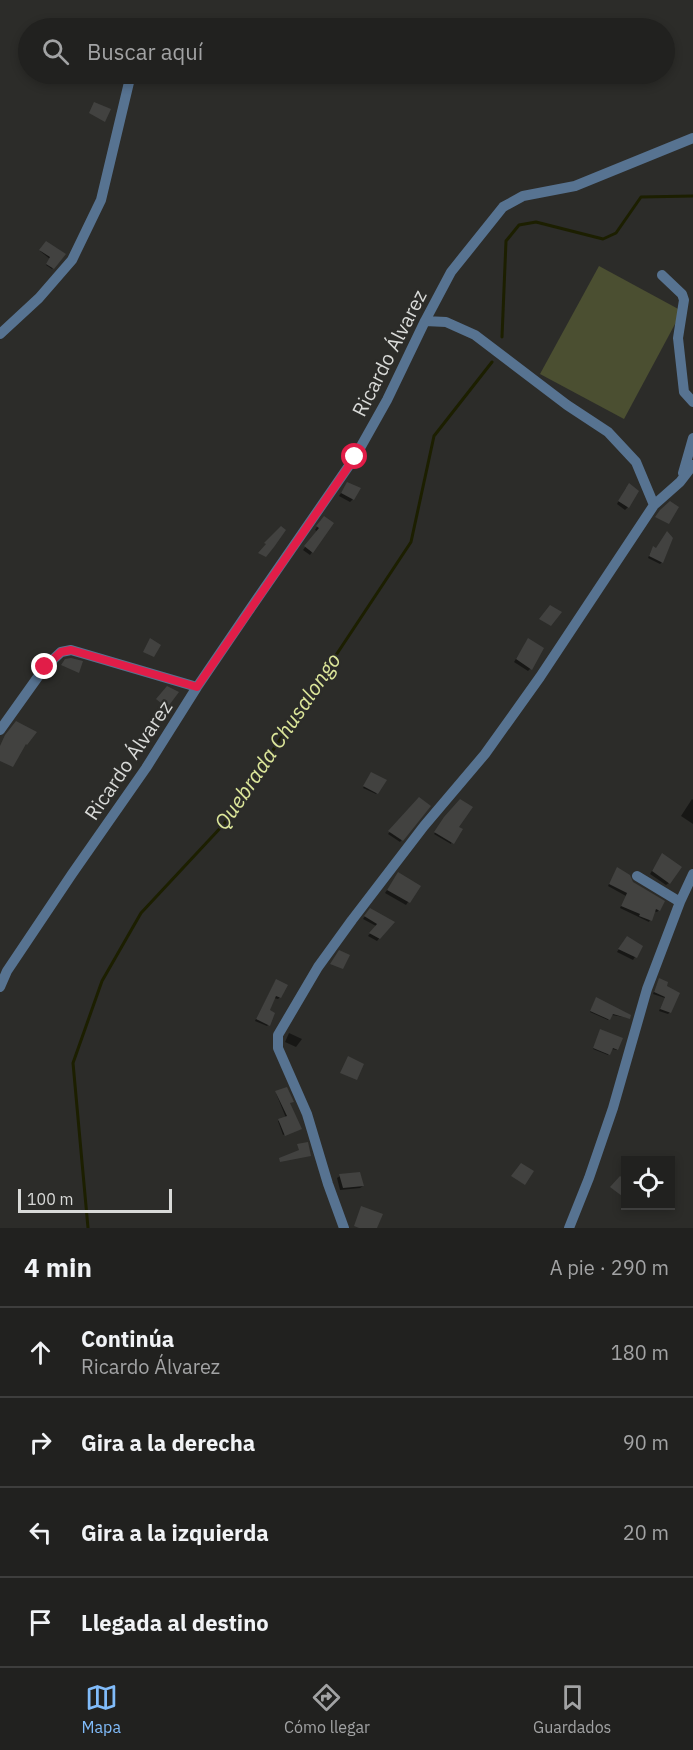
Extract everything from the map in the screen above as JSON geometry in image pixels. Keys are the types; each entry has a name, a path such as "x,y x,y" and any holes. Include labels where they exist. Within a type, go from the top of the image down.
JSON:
{"street":[{"path":"0,334 39,298 72,260 101,200 129,84"},
{"name":"Ricardo Álvarez","path":"0,987 7,971 146,768 197,687 355,457 387,400 451,272 503,207 523,196 575,186 693,138"},
{"path":"662,275 682,294 684,300 678,338 684,392 693,402"},
{"path":"425,321 446,322 475,335 567,405 608,432 636,462 654,505"},
{"path":"680,482 693,438"},
{"path":"344,1228 307,1114 278,1048 278,1035 318,968 352,920 423,826 485,754 540,677 654,505 680,482 693,465"},
{"path":"0,730 45,667 61,652 71,650 197,687"},
{"path":"569,1228 613,1108 646,989 693,874"},
{"path":"637,876 680,902"}],"green space":[{"path":"599,266 682,311 624,419 540,374"}],"building":[{"path":"94,102 111,109 105,122 89,113"},
{"path":"46,241 66,254 54,269 46,264 50,257 39,250"},
{"path":"347,482 361,488 354,500 341,493"},
{"path":"629,483 639,491 629,508 618,501"},
{"path":"670,501 679,507 669,524 655,517"},
{"path":"324,516 334,523 313,553 304,546 319,528 316,526"},
{"path":"281,526 286,530 266,557 258,553 266,544 264,543"},
{"path":"667,531 673,538 663,563 649,556 653,546 656,548"},
{"path":"550,605 562,612 551,626 539,619"},
{"path":"150,638 161,645 154,657 143,652"},
{"path":"528,638 544,648 532,670 516,659"},
{"path":"65,659 83,661 79,673 61,665"},
{"path":"167,686 179,692 167,708 156,699"},
{"path":"16,721 37,732 26,744 13,767 0,761 0,746"},
{"path":"371,772 387,780 378,794 363,786"},
{"path":"419,797 431,806 403,841 388,831"},
{"path":"460,799 473,807 459,827 463,829 454,844 434,832"},
{"path":"662,853 682,867 670,884 652,871"},
{"path":"617,867 630,875 633,882 665,901 660,911 656,909 652,921 621,906 627,893 609,884"},
{"path":"398,872 421,886 410,903 387,890"},
{"path":"370,908 395,922 380,939 369,933 377,924 364,916"},
{"path":"627,936 643,946 637,958 618,949"},
{"path":"339,950 350,955 343,969 330,964"},
{"path":"659,978 668,982 667,986 680,993 671,1013 660,1009 665,997 654,992"},
{"path":"276,979 288,985 281,998 276,996 270,1010 275,1013 270,1026 256,1019"},
{"path":"596,997 631,1015 630,1019 613,1014 610,1020 590,1011"},
{"path":"600,1029 623,1038 618,1050 613,1048 610,1055 593,1048"},
{"path":"348,1056 364,1064 357,1080 340,1073"},
{"path":"287,1087 294,1102 290,1103 302,1129 285,1136 278,1119 287,1116 275,1091"},
{"path":"308,1142 311,1156 280,1162 279,1158 299,1150 297,1144"},
{"path":"521,1163 534,1171 525,1185 511,1176"},
{"path":"360,1172 364,1186 343,1188 339,1174"},
{"path":"620,1176 621,1177 621,1195 610,1187"},
{"path":"361,1206 383,1214 377,1228 354,1226"}],"waterway":[{"name":"Quebrada Chusalongo","path":"502,337 506,241 519,225 536,222 603,239 616,233 641,197 693,196"},
{"name":"Quebrada Chusalongo","path":"88,1228 73,1063 102,981 141,913 224,824 411,542 434,436 492,362"}],"route":[{"path":"45,667 61,652 71,650 197,687 355,457"}]}
